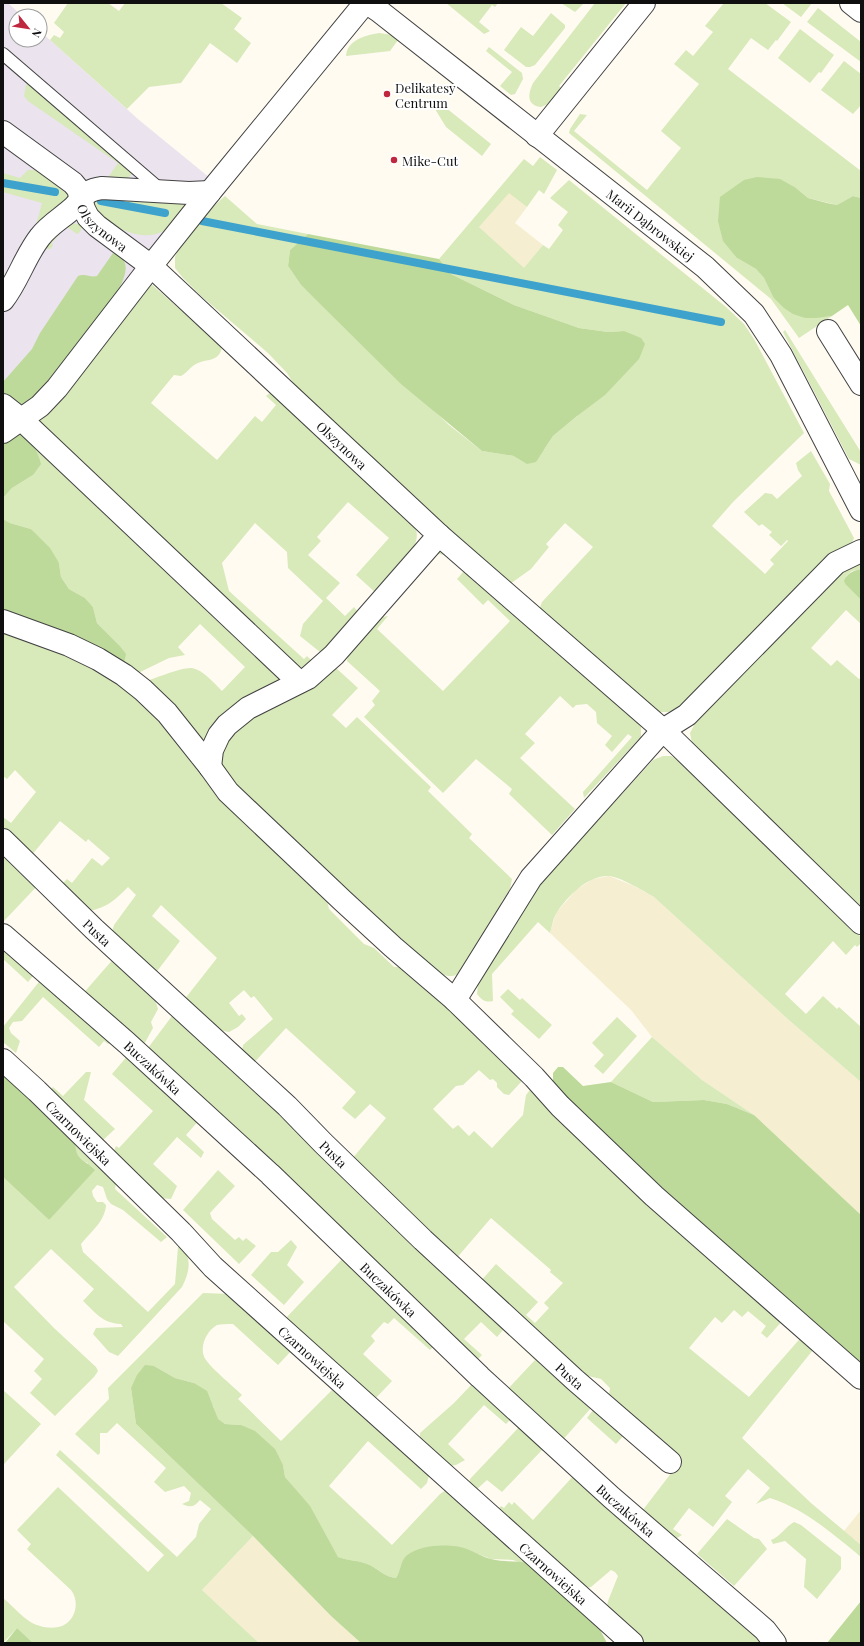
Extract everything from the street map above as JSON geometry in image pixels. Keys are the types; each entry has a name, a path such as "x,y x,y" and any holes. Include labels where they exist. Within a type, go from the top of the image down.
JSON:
{"street":[{"name":"Marii Dąbrowskiej","path":"366,3 385,16 705,266 754,314 781,355 855,485 861,510"},
{"path":"3,432 40,406 57,388 210,192 366,3"},
{"path":"537,136 644,3"},
{"path":"851,3 861,11"},
{"name":"Olszynowa","path":"3,132 73,182 78,189 88,217 97,226 151,266 440,535 663,730 861,923"},
{"path":"3,300 11,290 41,236 81,200 87,192 97,188 189,193 210,192"},
{"path":"828,331 861,384"},
{"path":"3,405 22,420 299,682"},
{"path":"210,767 212,750 219,735 228,725 248,708 308,678 334,654 440,535"},
{"path":"455,1000 531,878 663,730 687,715 836,563 861,551"},
{"path":"3,621 69,645 98,659 124,675 143,690 167,713 233,797 348,906 455,1000 534,1077 560,1106 654,1196 861,1378"},
{"name":"Pusta","path":"3,840 94,929 287,1106 422,1240 575,1380 670,1462"},
{"name":"Buczakówka","path":"3,935 127,1043 245,1151 480,1377 611,1497 765,1630 775,1643"},
{"name":"Czarnowiejska","path":"3,1060 34,1088 181,1232 214,1267 632,1643"}],"lane":[{"path":"3,54 163,192"}],"shaded area":[{"path":"3,3 8,3 13,8 8,8 8,48 48,48 48,38 139,120 210,178 39,394 3,416"},
{"path":"509,192 527,207 515,223 543,245 524,269 479,227"},
{"path":"609,876 634,886 654,897 790,1021 861,1082 861,1215 754,1115 702,1080 652,1037 631,1010 550,933 556,913 576,890 593,879"},
{"path":"861,1510 861,1545 844,1531"},
{"path":"253,1536 331,1616 361,1643 259,1643 202,1590"}],"green space":[{"path":"68,3 108,3 119,11 125,3 221,3 242,18 234,29 251,43 237,63 210,43 181,83 149,87 127,109 50,40 54,35 60,38 64,32 54,23"},
{"path":"446,3 498,3 495,7 492,5 479,22 490,31 484,34"},
{"path":"561,3 584,3 575,12"},
{"path":"595,3 626,3 559,86 565,91 551,103 541,107 536,106 531,101 529,95 533,83"},
{"path":"724,3 765,3 791,22 777,41 776,40 768,50 751,38 728,69 861,171 861,198 853,196 837,205 808,198 796,188 737,258 756,269 764,278 773,297 805,318 832,316 799,338 771,299 569,133 580,114 587,115 574,131 647,190 681,148 661,131 699,84 674,64 686,50 693,56 713,32 705,26"},
{"path":"782,3 812,3 801,17"},
{"path":"818,8 861,42 861,62 807,22"},
{"path":"551,13 565,25 565,28 535,65 526,67 504,50 521,27 533,36"},
{"path":"800,29 834,55 821,73 819,72 810,83 778,58"},
{"path":"379,33 393,35 398,40 390,51 346,56 347,50 353,42 368,35"},
{"path":"489,47 522,73 523,79 515,94 511,95 500,86 512,72 486,51"},
{"path":"844,61 861,74 861,105 853,114 821,90"},
{"path":"29,83 131,171 131,175 126,180 105,182 118,163 28,101 24,96 26,85"},
{"path":"440,103 491,144 482,156 446,127 435,109"},
{"path":"540,157 557,170 544,194 539,190 527,207 509,193 479,227 524,268 543,245 549,249 563,230 558,225 568,212 550,198 569,180 726,307 744,324 754,339 804,433 733,502 712,526 765,574 774,564 770,560 788,541 787,540 781,546 769,535 772,532 762,524 759,526 744,512 765,493 772,494 777,499 802,476 796,463 811,451 830,484 829,491 854,538 852,543 826,560 682,709 670,712 659,712 539,610 542,602 593,547 565,523 546,544 549,547 531,569 510,584 409,497 299,392 287,373 268,353 201,296 175,268 175,257 181,244 206,213 225,196 257,224 308,234 290,250 288,266 301,285 449,425 482,451 514,456 544,450 553,436 577,416 624,331 608,332 579,328 514,305 451,274 439,259 524,159 533,166"},
{"path":"28,170 37,170 50,174 59,181 72,198 34,233 42,203 3,192 3,173 20,178"},
{"path":"757,177 780,179 796,188 808,198 827,203 837,205 853,196 861,198 861,326 848,305 832,316 805,318 793,314 784,308 773,297 764,278 756,269 737,258 723,241 718,221 720,197 744,180"},
{"path":"92,197 188,202 172,225 162,232 151,235 140,235 117,227 98,213 90,205"},
{"path":"69,223 79,224 82,227 80,232 77,234 67,227 65,228 52,243 53,246 50,249 47,249 49,241 52,237"},
{"path":"308,234 439,259 451,274 514,305 579,328 608,332 624,331 641,338 645,344 639,359 605,395 553,436 536,462 527,464 514,456 482,451 401,384 301,285 288,266 290,250"},
{"path":"113,253 120,257 126,267 123,280 113,299 39,394 21,405 3,396 3,382 32,349 40,333 78,276 97,276"},
{"path":"149,282 222,347 218,356 215,358 196,364 181,376 174,375 151,403 217,460 255,416 262,422 276,405 266,396 271,392 414,523 417,534 414,547 410,553 399,568 376,593 356,575 389,538 348,502 317,537 321,541 308,555 340,583 326,598 345,616 354,607 358,612 327,650 320,652 300,636 303,624 323,601 288,568 287,552 255,523 222,563 229,591 304,659 307,656 312,661 206,752 143,682 175,671 192,668 204,674 222,691 245,667 200,624 178,647 185,655 169,658 134,675 123,668 119,645 97,623 93,607 85,598 69,589 61,577 59,563 31,529 10,523 3,519 3,498 12,488 33,475 23,435"},
{"path":"785,330 859,449 861,453 861,465 849,459 783,332"},
{"path":"16,431 26,437 33,445 41,464 33,475 12,488 3,498 3,440"},
{"path":"3,519 10,523 31,529 50,548 59,563 61,577 69,589 85,598 93,607 97,623 126,654 123,668 3,612"},
{"path":"436,551 444,551 641,725 641,737 584,798 583,792 632,737 628,734 612,752 605,745 612,736 597,723 596,712 587,704 576,705 573,708 560,696 525,734 535,743 520,758 575,809 552,835 509,794 512,789 476,759 443,793 364,717 375,705 372,701 380,691 347,661 348,656 360,638 370,625 379,618 388,616 377,629 443,691 510,621 488,600 483,605 457,579 464,571 447,555 438,554 432,560 429,559"},
{"path":"861,561 861,569 852,571 846,576 846,585 861,600 861,624 846,610 811,648 831,666 837,660 859,679 861,678 861,917 692,743 690,733 700,714 841,569"},
{"path":"861,569 861,600 844,581 851,573"},
{"path":"3,629 75,655 139,697 325,892 329,909 364,944 374,948 394,967 401,967 470,1025 520,1079 521,1082 509,1095 504,1094 497,1087 497,1083 493,1079 490,1080 479,1070 463,1085 456,1086 433,1109 453,1129 458,1125 469,1136 474,1131 492,1148 523,1115 526,1095 530,1090 646,1200 784,1319 767,1338 761,1333 766,1326 748,1311 742,1317 734,1310 722,1323 715,1317 689,1348 749,1397 804,1334 817,1345 742,1438 811,1503 861,1545 861,1557 807,1515 770,1498 756,1504 770,1488 748,1469 725,1496 732,1502 713,1527 689,1508 673,1529 682,1535 671,1542 639,1515 672,1472 608,1401 610,1388 601,1379 580,1374 479,1283 496,1264 538,1302 526,1315 535,1323 549,1308 544,1303 563,1283 550,1272 551,1270 491,1218 455,1260 352,1159 386,1118 370,1104 355,1119 342,1108 356,1092 286,1028 252,1065 242,1051 243,1045 273,1019 254,996 251,998 244,990 229,1003 239,1016 242,1014 246,1019 238,1027 229,1032 218,1030 184,1000 217,958 161,905 152,916 180,941 155,974 111,936 114,925 136,895 128,887 106,906 88,911 61,885 67,879 72,883 92,858 102,866 110,858 88,839 86,842 60,821 31,856 3,829 3,817 11,823 36,792 15,770 7,779 3,776"},
{"path":"336,668 358,688 332,715 346,728 357,717 431,787 428,791 472,834 469,838 512,879 510,889 501,903 504,910 464,972 448,976 432,970 225,781 218,758 233,729"},
{"path":"663,756 671,756 683,763 805,884 861,937 861,943 857,947 855,945 846,955 833,941 785,994 806,1014 823,996 837,1009 839,1007 861,1027 861,1082 790,1021 654,897 614,877 609,876 594,879 573,893 556,914 550,933 538,922 492,974 493,1001 488,1002 480,998 477,994 478,984 537,887 653,760"},
{"path":"3,847 40,883 3,922"},
{"path":"3,943 36,972 28,982 3,959"},
{"path":"115,957 154,996 158,1009 151,1022 153,1028 142,1048 81,996"},
{"path":"42,978 114,1040 108,1044 104,1041 99,1047 43,997 22,1021 13,1022 9,1028 11,1033 20,1041 16,1053 3,1042 3,1027"},
{"path":"508,989 520,1000 522,998 552,1025 539,1039 511,1014 514,1011 500,997"},
{"path":"175,1012 626,1433 616,1444 587,1418 593,1410 591,1408 560,1443 506,1391 535,1360 503,1330 497,1337 481,1322 464,1339 482,1355 475,1362 145,1052"},
{"path":"617,1017 637,1036 603,1074 594,1066 604,1055 592,1043"},
{"path":"652,1037 702,1080 754,1115 727,1104 704,1100 653,1102 611,1082"},
{"path":"129,1054 201,1118 186,1135 204,1152 201,1158 177,1137 153,1164 177,1186 171,1199 160,1198 113,1153 116,1146 119,1148 153,1111 112,1074"},
{"path":"558,1067 563,1067 583,1086 611,1082 653,1102 704,1100 727,1104 754,1115 861,1215 861,1370 616,1153 553,1085 553,1073"},
{"path":"3,1072 75,1141 78,1156 95,1170 49,1220 3,1177"},
{"path":"86,1072 91,1072 84,1100 115,1129 102,1141 50,1091 53,1087 63,1096"},
{"path":"74,1141 117,1178 115,1189 167,1237 161,1242 123,1210 111,1204 107,1199 103,1187 97,1185 92,1191 93,1196 97,1202 103,1202 106,1205 105,1211 97,1226 81,1244 83,1252 148,1312 175,1284 178,1247 181,1246 185,1251 189,1266 182,1287 118,1356 109,1352 93,1334 96,1328 123,1327 121,1324 109,1322 104,1319 83,1301 94,1289 51,1249 14,1287 54,1328 96,1367 98,1371 94,1377 55,1416 30,1393 42,1379 34,1371 44,1359 3,1321 3,1177 49,1220 88,1163 76,1155"},
{"path":"218,1170 235,1186 210,1213 212,1219 235,1240 239,1237 243,1241 246,1238 256,1246 239,1264 183,1210"},
{"path":"291,1240 297,1247 287,1265 304,1282 284,1305 251,1275 271,1252 278,1252"},
{"path":"345,1256 434,1346 430,1350 394,1318 388,1324 384,1322 371,1336 375,1341 363,1354 392,1381 375,1399 285,1319"},
{"path":"203,1293 230,1294 293,1349 278,1365 233,1324 217,1325 210,1331 204,1341 203,1346 204,1356 209,1364 242,1395 238,1399 281,1441 335,1387 430,1471 427,1483 421,1489 368,1441 329,1486 392,1545 440,1494 449,1488 544,1572 513,1560 491,1559 478,1554 411,1553 403,1562 396,1578 385,1575 366,1563 338,1557 294,1488 285,1477 283,1465 241,1425 225,1424 217,1419 213,1406 194,1383 175,1378 154,1366 131,1388 136,1424 253,1536 202,1590 259,1643 33,1643 17,1628 3,1643 3,1598 28,1620 43,1627 54,1628 64,1625 72,1618 74,1613 76,1604 74,1594 27,1549 31,1544 17,1530 58,1487 148,1572 164,1555 56,1455 60,1450 177,1557 196,1537 199,1524 211,1509 200,1500 192,1506 182,1504 189,1501 191,1493 184,1486 165,1492 154,1482 166,1468 117,1423 107,1433 100,1433 100,1453 98,1455 75,1434 109,1399 108,1388"},
{"path":"145,1365 154,1366 175,1378 194,1383 207,1391 218,1419 225,1424 241,1425 255,1431 275,1449 283,1465 285,1477 310,1506 338,1557 366,1563 385,1575 396,1578 406,1556 412,1552 432,1546 460,1547 491,1559 528,1563 596,1622 607,1643 361,1643 331,1616 253,1536 136,1424 131,1388 137,1375"},
{"path":"474,1382 514,1416 506,1424 484,1405 448,1444 465,1460 456,1465 450,1466 420,1442 420,1433 454,1403"},
{"path":"3,1390 41,1424 4,1464 3,1464"},
{"path":"522,1424 554,1459 542,1450 502,1492 487,1480 476,1490 469,1484 470,1479"},
{"path":"576,1473 768,1643 643,1643 606,1612 608,1601 618,1576 615,1572 611,1570 591,1587 585,1588 496,1512 501,1506 504,1508 509,1502 512,1505 514,1502 533,1520"},
{"path":"727,1519 754,1538 759,1539 767,1549 734,1586 697,1554"},
{"path":"794,1522 801,1525 841,1557 841,1569 817,1599 804,1587 806,1559 785,1541 773,1544 771,1540"},
{"path":"861,1601 861,1643 827,1643"},
{"path":"17,1628 33,1643 5,1643"}],"waterway":[{"path":"3,183 55,192"},
{"path":"101,201 165,213"},
{"path":"202,221 721,322"}],"place":[{"name":"Delikatesy Centrum","path":"387,94"},
{"name":"Mike-Cut","path":"394,160"}]}
